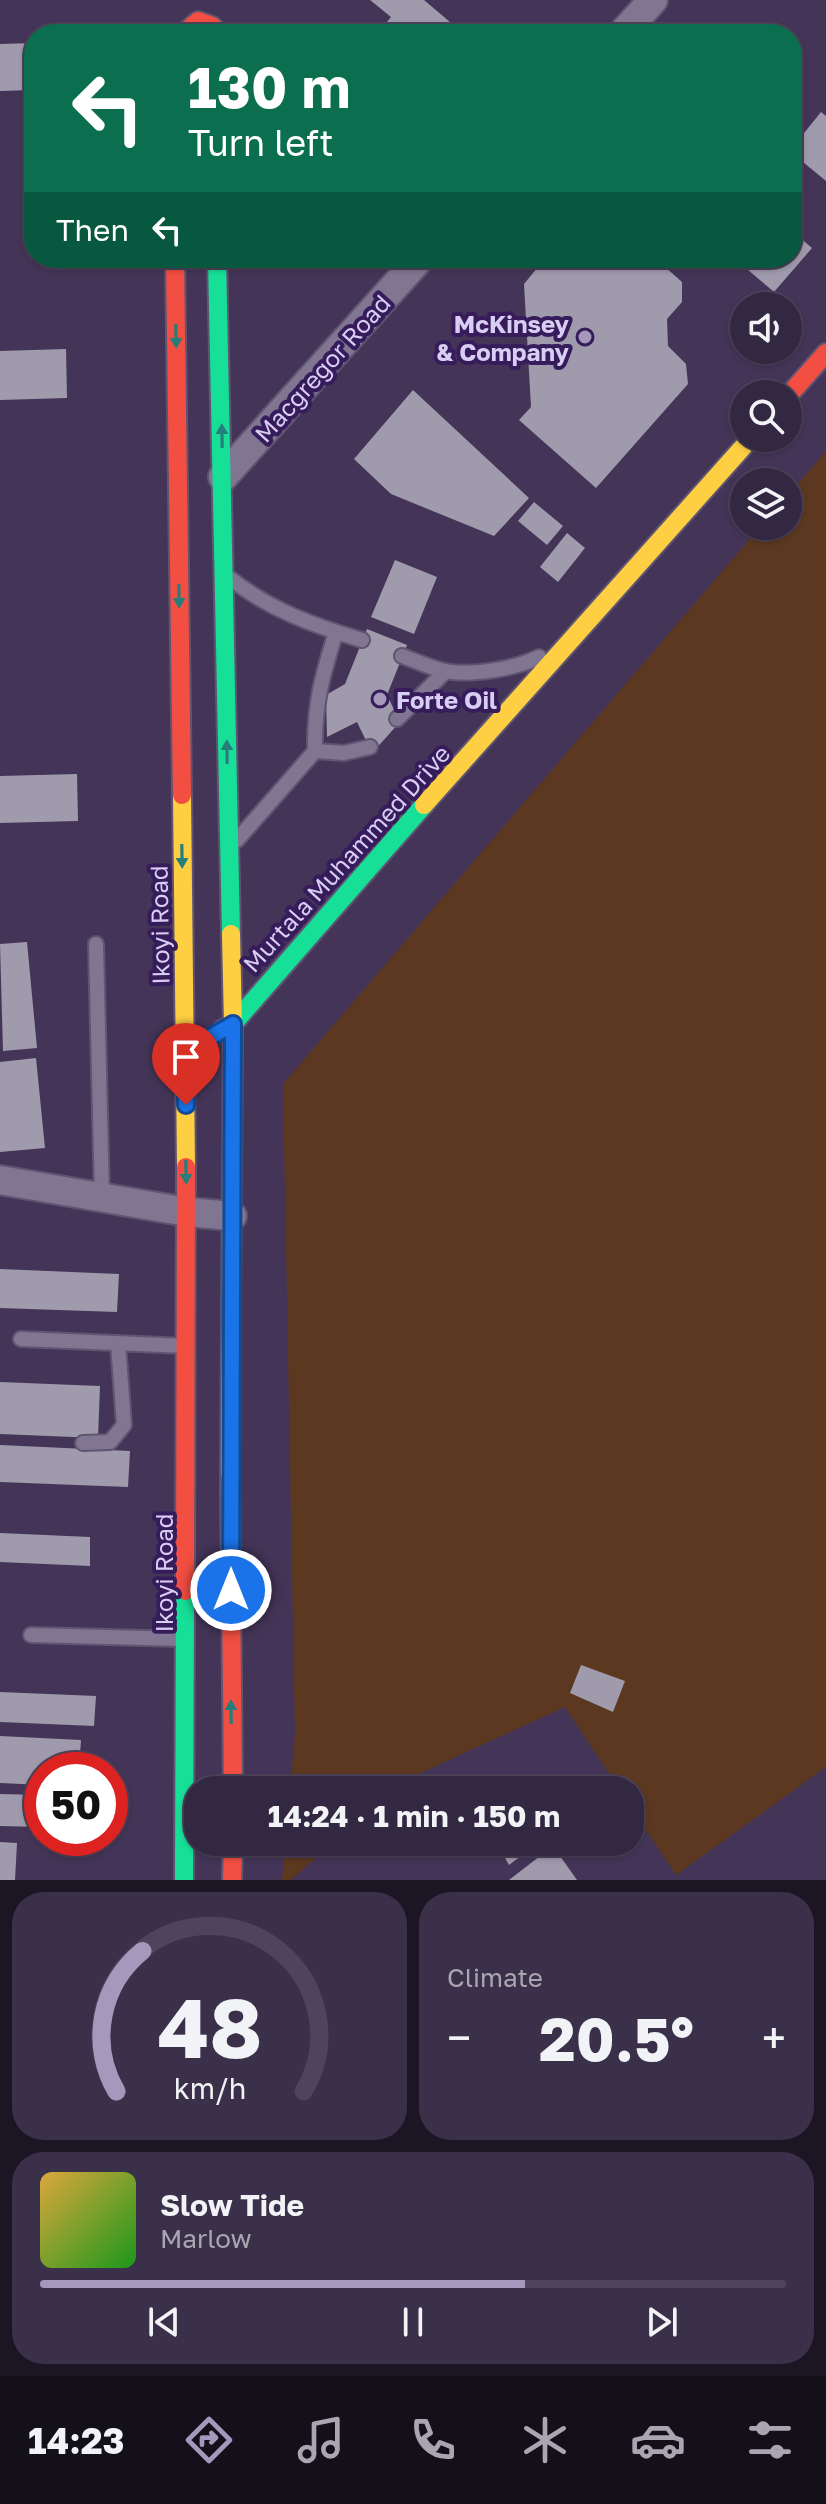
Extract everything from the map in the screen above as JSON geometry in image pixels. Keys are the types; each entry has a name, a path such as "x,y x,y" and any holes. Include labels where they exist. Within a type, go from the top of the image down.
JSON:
{"main road":[{"path":"185,24 193,1"},
{"name":"Ikoyi Road","path":"175,268 187,1212 184,1880"},
{"path":"217,268 233,1024 233,1776"},
{"path":"802,380 826,353"},
{"name":"Murtala Muhammed Drive","path":"185,1052 233,1024 303,941 739,452"},
{"path":"231,918 249,937"},
{"path":"276,946 303,941"},
{"path":"232,1880 233,1856"}],"street":[{"path":"631,24 653,0"},
{"name":"Macgregor Road","path":"223,477 411,268"},
{"path":"0,1180 187,1212 232,1216"}],"lane":[{"path":"224,574 251,596 288,615 362,640"},
{"path":"229,850 315,751 314,715 336,632"},
{"path":"402,656 446,671 481,671 523,666 571,641"},
{"path":"397,719 446,671"},
{"path":"315,751 344,753 370,747"},
{"path":"96,944 102,1198"},
{"path":"21,1339 187,1346"},
{"path":"83,1443 110,1442 124,1425 118,1343"},
{"path":"31,1635 187,1639"}],"shaded area":[{"path":"826,451 826,1767 676,1875 644,1827 644,1776 611,1776 565,1707 414,1776 291,1776 295,1733 283,1084 749,540 802,540 802,479"},
{"path":"285,1856 318,1856 291,1880 282,1880"}],"building":[{"path":"370,0 424,0 452,24 385,24 391,17"},
{"path":"24,43 24,90 0,91 0,44"},
{"path":"821,112 826,116 826,181 802,161 802,136"},
{"path":"802,240 812,248 802,260"},
{"path":"537,268 666,268 682,282 682,302 667,319 668,346 686,364 688,384 596,488 519,420 531,407 524,284"},
{"path":"746,268 795,268 774,292"},
{"path":"66,349 67,398 0,400 0,351"},
{"path":"413,390 529,498 494,536 391,494 354,459"},
{"path":"534,502 563,526 547,545 518,521"},
{"path":"567,533 585,548 558,582 540,567"},
{"path":"395,560 437,577 414,634 371,617"},
{"path":"367,629 407,645 387,695 400,722 372,753 357,722 327,737 326,695 345,684"},
{"path":"77,774 78,821 0,823 0,776"},
{"path":"27,942 37,1048 3,1051 0,944"},
{"path":"36,1058 45,1148 0,1152 0,1062"},
{"path":"0,1269 119,1274 117,1312 0,1308"},
{"path":"0,1382 100,1386 98,1438 0,1434"},
{"path":"0,1445 130,1451 128,1487 0,1482"},
{"path":"0,1533 90,1537 90,1566 0,1562"},
{"path":"581,1665 625,1681 613,1712 570,1693"},
{"path":"0,1692 96,1696 94,1726 0,1722"},
{"path":"0,1736 81,1740 80,1752 24,1752 24,1784 0,1783"},
{"path":"0,1794 24,1795 24,1827 0,1826"},
{"path":"0,1842 17,1843 15,1880 0,1880"},
{"path":"504,1856 521,1856 509,1865"},
{"path":"540,1856 560,1856 577,1880 509,1880"}],"traffic: fast":[{"path":"217,268 231,934"},
{"path":"223,1029 233,1024 424,805"},
{"path":"184,1880 185,1591"}],"traffic: slow":[{"path":"424,805 739,452"},
{"path":"182,795 186,1167"},
{"path":"230,1479 231,934"}],"traffic: jam":[{"path":"195,24 198,21 206,24"},
{"path":"175,268 182,795"},
{"path":"802,380 826,353"},
{"path":"185,1591 186,1167"},
{"path":"230,1479 233,1776"},
{"path":"232,1880 233,1856"}],"place":[{"name":"McKinsey & Company","path":"585,337"},
{"name":"Forte Oil","path":"380,699"}],"route":[{"path":"186,1105 185,1052 233,1024 231,1590"}]}
